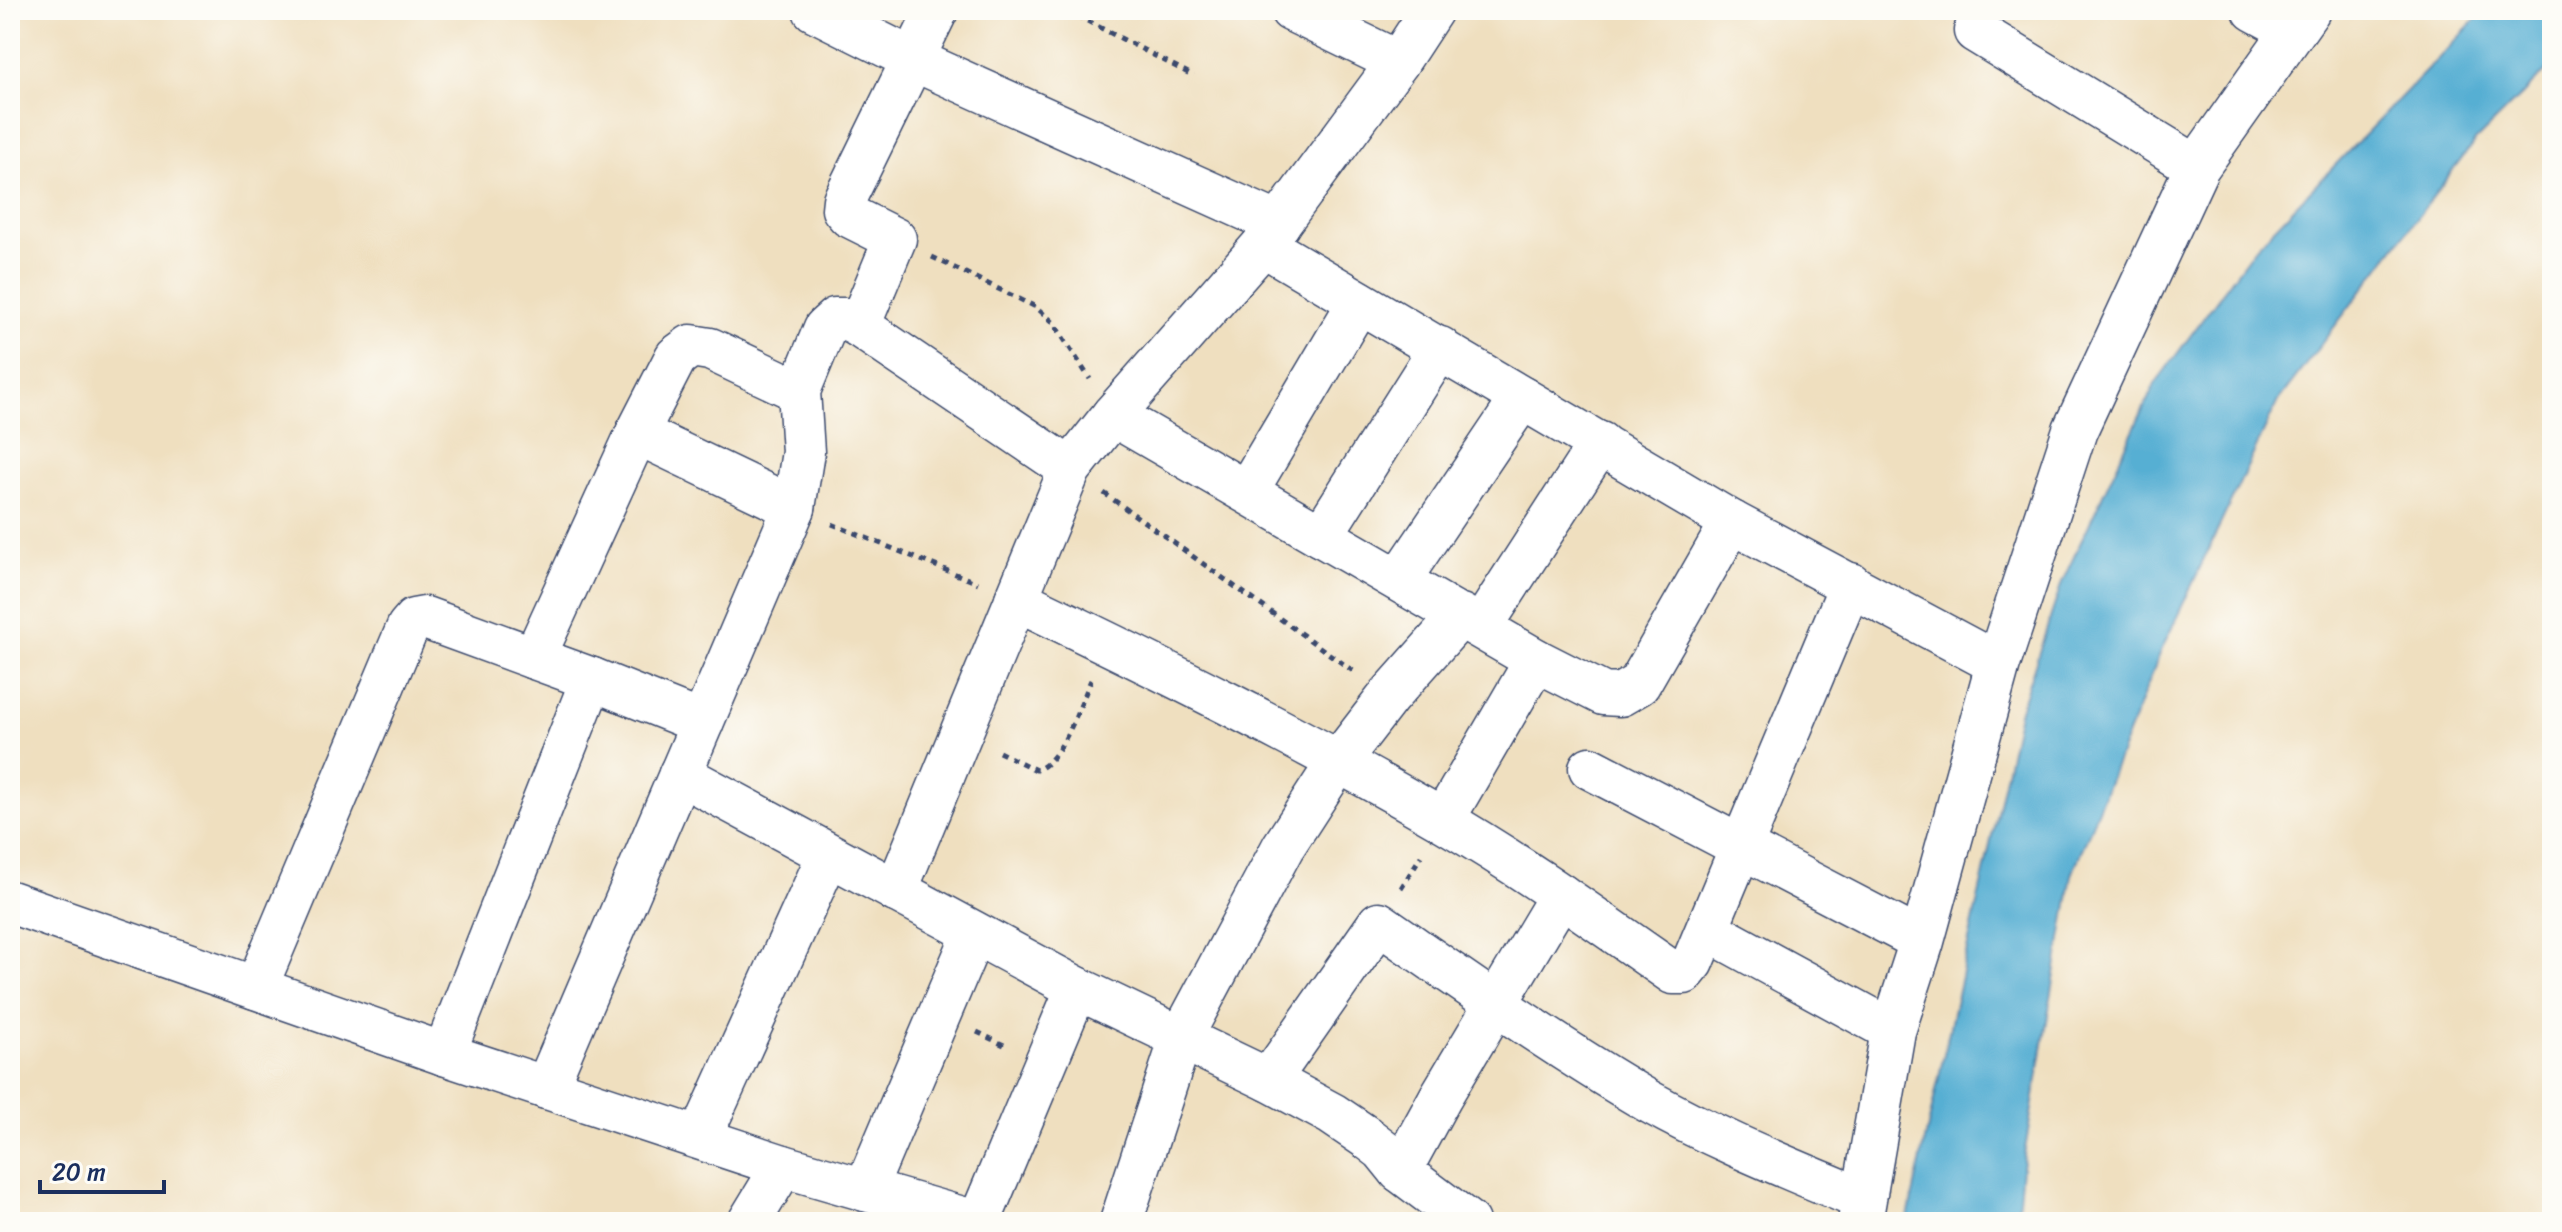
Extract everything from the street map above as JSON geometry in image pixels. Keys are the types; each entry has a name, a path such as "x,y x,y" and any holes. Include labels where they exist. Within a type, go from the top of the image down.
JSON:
{"street":[{"path":"814,10 1271,235 1359,302 1732,522 1998,664"},
{"path":"859,326 895,239 849,216 843,209 844,200 937,10"},
{"path":"1291,10 1398,62"},
{"path":"896,891 1070,469 1113,415 1271,235 1398,62 1432,10"},
{"path":"1269,1080 1379,923 1649,1101 1862,1211 1893,1031 1922,941 1998,664 2075,430 2197,167 2301,20 2254,10"},
{"path":"1975,31 2197,167"},
{"path":"1247,491 1359,302"},
{"path":"546,1088 794,508 804,431 799,391 825,328 835,319 845,319 859,326 1070,469"},
{"path":"534,658 637,433 676,357 691,346 710,349 799,391"},
{"path":"1321,536 1440,348"},
{"path":"1400,579 1522,398"},
{"path":"1113,415 1536,660 1603,694 1620,695 1639,684 1732,522"},
{"path":"637,433 794,508"},
{"path":"1121,1222 1181,1038 1283,847 1338,762 1389,696 1471,621 1600,443"},
{"path":"1016,599 1338,762 1443,820 1561,895 1673,973 1684,973 1693,962 1743,849 1851,584"},
{"path":"256,988 408,627 414,620 425,618 702,723"},
{"path":"1443,820 1536,660"},
{"path":"444,1054 592,679"},
{"path":"1590,768 1922,941"},
{"path":"680,774 1077,988 1269,1080 1332,1114 1383,1150 1400,1171 1468,1222"},
{"path":"700,1138 828,856"},
{"path":"1400,1171 1561,895"},
{"path":"10,902 546,1088 783,1166 978,1222 1077,988"},
{"path":"1708,930 1893,1031"},
{"path":"865,1190 974,933"},
{"path":"749,1222 783,1166"}],"path":[{"path":"1066,10 1194,76"},
{"path":"895,239 1036,307 1053,322 1113,415"},
{"path":"1070,469 1389,696"},
{"path":"794,508 1016,599"},
{"path":"962,734 1036,770 1046,767 1058,753 1107,643"},
{"path":"1379,923 1443,820"},
{"path":"939,1014 1045,1065"}],"water":[{"path":"2485,10 2552,10 2552,65 2476,140 2278,401 2161,651 2072,875 2022,1167 2017,1222 1907,1222 2019,713 2062,582 2155,384 2255,248"}]}
